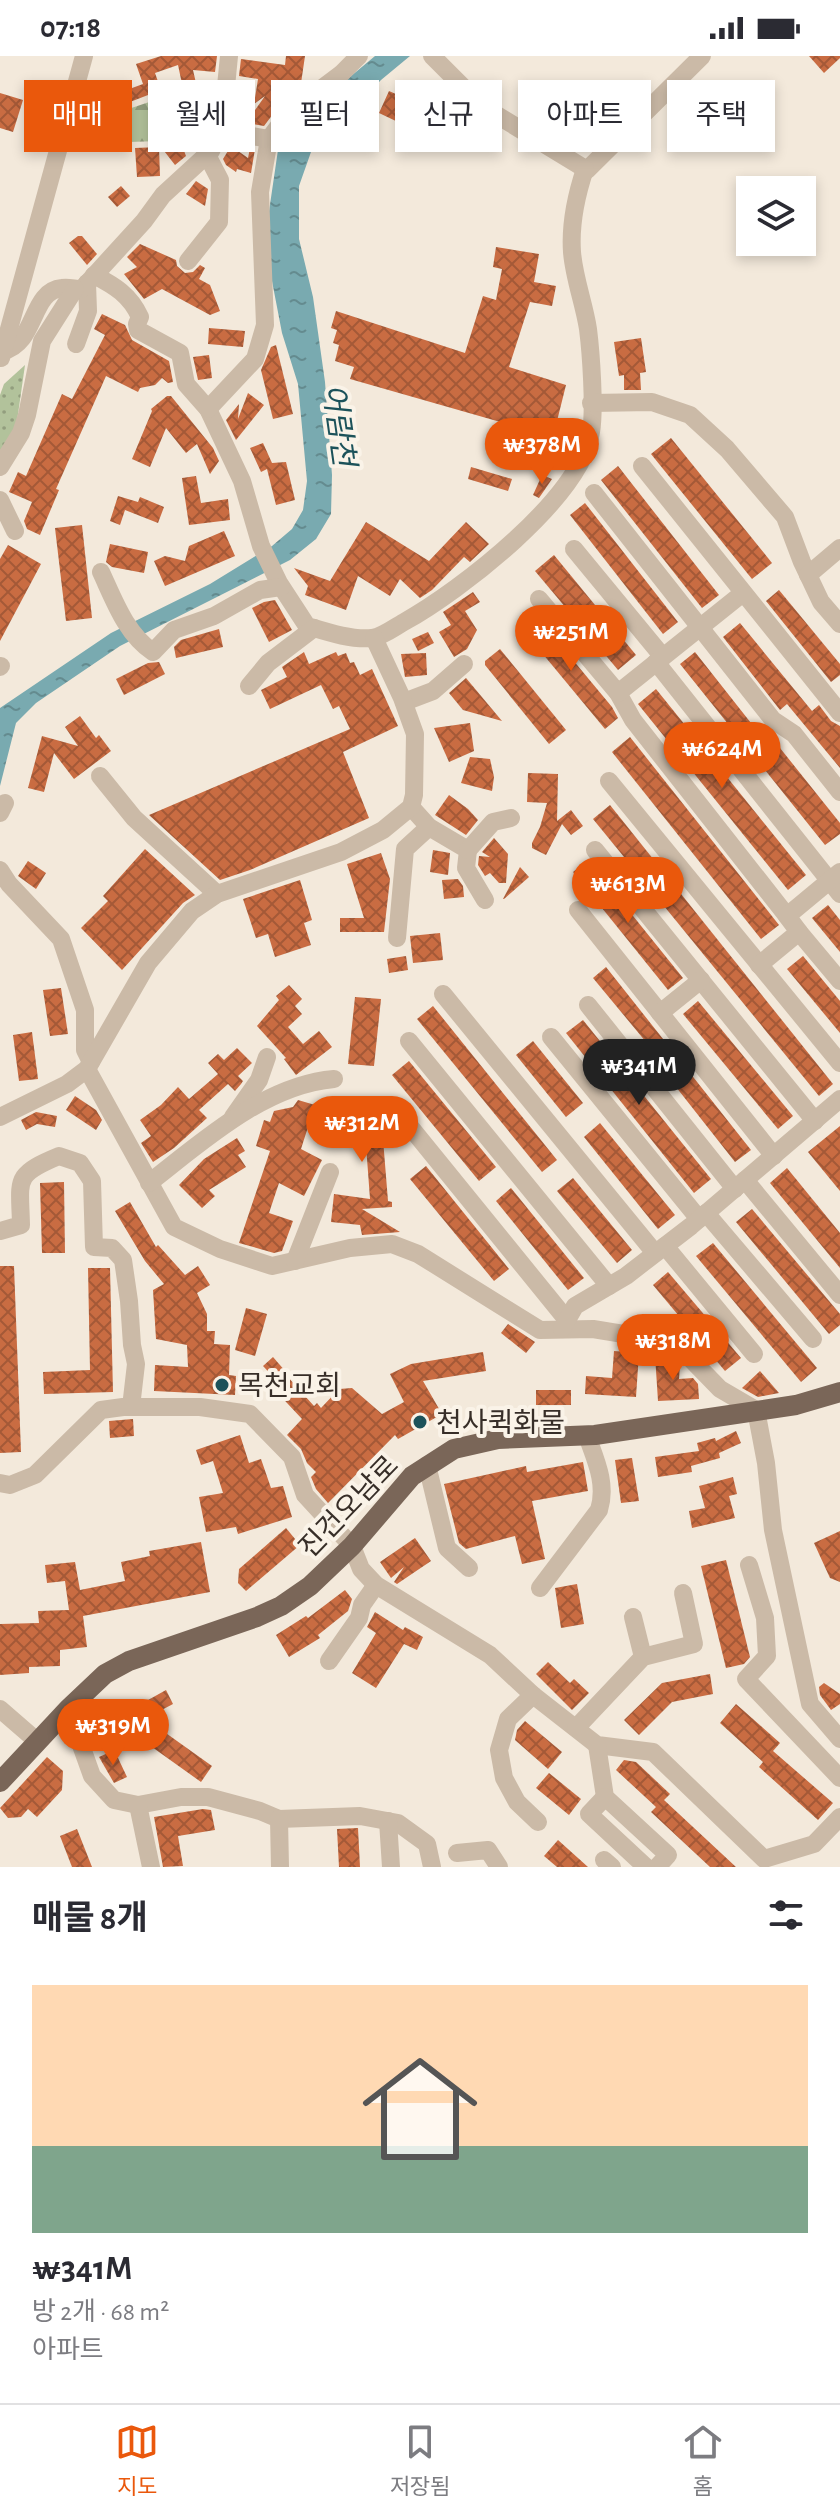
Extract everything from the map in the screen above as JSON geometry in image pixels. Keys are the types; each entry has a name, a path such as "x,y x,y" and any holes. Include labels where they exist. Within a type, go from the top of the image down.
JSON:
{"main road":[{"name":"진건오남로","path":"0,1782 105,1674 129,1661 281,1606 310,1586 352,1546 412,1476 454,1449 498,1439 587,1436 796,1405 840,1392"}],"street":[{"path":"2,356 84,56"},
{"path":"227,80 229,56"},
{"path":"208,409 255,359 265,325 260,192 269,139 288,114 341,74 359,56"},
{"path":"432,56 482,106 585,169"},
{"path":"2,356 22,340 41,301 51,292 85,282 122,290 140,317 138,330 180,353 186,384 208,409 242,481 261,546 280,585 307,626 336,635 374,638 433,605 471,579 573,476 586,452 592,430 588,330 572,252 574,205 585,169 702,56"},
{"path":"255,137 269,139"},
{"path":"0,467 21,433 27,415 42,341 85,282 144,221 163,195 209,152"},
{"path":"188,261 219,222 220,180 207,155"},
{"path":"76,344 88,311 85,282"},
{"path":"591,403 652,402 690,415 727,449 785,517 821,602 840,624"},
{"path":"642,466 840,713"},
{"path":"594,493 773,720 794,734 840,792"},
{"path":"0,500 15,531"},
{"path":"808,575 840,548"},
{"path":"574,549 837,882 787,916"},
{"path":"101,572 122,618 144,646 153,652 174,630 214,616 260,590 280,585"},
{"path":"618,693 743,593"},
{"path":"539,599 618,693 633,720 840,981"},
{"path":"249,686 268,663 314,628"},
{"path":"0,1117 67,1084 89,1065 148,963 192,911 217,894 341,852 383,830 411,807 415,734 404,702 374,638"},
{"path":"404,702 433,691 464,664"},
{"path":"100,776 134,818 217,894"},
{"path":"609,781 840,1063"},
{"path":"411,807 429,827 468,850"},
{"path":"485,900 466,868 468,850 493,822 511,818"},
{"path":"397,938 405,849 429,827"},
{"path":"595,850 815,1121"},
{"path":"0,870 9,884 61,939 85,1010 85,1050 89,1065 174,1227 220,1249 272,1266 350,1248 392,1244 418,1254 540,1330 565,1325 660,1340 684,1352 720,1389 756,1410 766,1463 773,1530 810,1704 840,1739"},
{"path":"578,910 774,1156"},
{"path":"759,965 799,932"},
{"path":"660,1013 701,980"},
{"path":"443,994 660,1250 754,1354"},
{"path":"588,1005 740,1184 840,1295"},
{"path":"551,1037 703,1216 813,1339"},
{"path":"409,1041 609,1286"},
{"path":"231,1119 259,1080 267,1057"},
{"path":"149,1183 231,1119 311,1081 334,1079"},
{"path":"565,1325 575,1306 660,1250 840,1099"},
{"path":"407,1123 565,1325"},
{"path":"0,1231 21,1225 20,1184 30,1168 59,1156 80,1163 92,1181 94,1247 112,1248 123,1260 138,1407"},
{"path":"295,1261 330,1172"},
{"path":"0,1483 10,1485 35,1475 101,1410 200,1407 250,1414 292,1457 305,1495 352,1546 361,1569 376,1585 490,1655 533,1695 597,1745 653,1752 764,1859 814,1844 840,1817"},
{"path":"540,1588 599,1510 603,1495 600,1473 587,1436"},
{"path":"427,1465 447,1548 469,1568"},
{"path":"749,1565 765,1618 767,1656 746,1679 840,1778"},
{"path":"329,1661 355,1625 362,1605 376,1585"},
{"path":"576,1728 643,1657 694,1644 683,1593"},
{"path":"633,1617 643,1657"},
{"path":"533,1695 508,1719 499,1750 504,1778 517,1802 538,1822"},
{"path":"0,1709 38,1742"},
{"path":"68,1709 92,1776 114,1800 138,1805 181,1797 208,1797 279,1819 360,1816 398,1823 427,1844 432,1867"},
{"path":"597,1745 605,1797 668,1855 657,1867"},
{"path":"605,1797 589,1814 646,1867"},
{"path":"138,1805 151,1867"},
{"path":"279,1819 280,1867"},
{"path":"388,1821 391,1867"},
{"path":"457,1853 488,1850 499,1867"}],"green space":[{"path":"148,102 148,141 132,142 132,108"},
{"path":"25,365 16,428 0,451 0,395 4,384"}],"water":[{"path":"375,56 410,56 379,82 346,80"},
{"path":"278,152 311,152 299,186 299,239 313,297 325,382 332,475 331,514 316,539 290,560 120,646 36,703 16,723 0,786 0,708 111,633 210,584 272,546 292,529 303,510 307,481 298,384 282,333 272,281 267,225"}],"building":[{"path":"161,56 217,56 215,72 193,70 195,80 181,80 178,65 155,73 157,80 148,80 148,95 132,101 132,88 143,84 136,64"},
{"path":"286,56 305,56 301,80 271,80 271,117 264,126 255,124 255,110 265,96 255,103 258,79 239,76 241,59 285,65"},
{"path":"809,56 840,56 840,58 824,73"},
{"path":"389,91 395,94 395,121 379,113"},
{"path":"0,93 23,100 13,132 0,128"},
{"path":"148,147 148,152 159,152 160,176 137,177 135,148"},
{"path":"165,152 184,152 186,156 175,165"},
{"path":"227,152 240,152 248,158 249,152 254,152 251,173 237,169 236,172 223,159"},
{"path":"196,181 208,189 205,206 186,194"},
{"path":"121,186 130,196 117,207 108,197"},
{"path":"82,236 97,254 87,265 69,243"},
{"path":"140,244 176,260 177,266 185,273 193,272 200,265 205,268 199,279 210,285 220,311 210,315 162,289 144,299 124,274 137,267 127,257"},
{"path":"496,247 539,254 534,282 556,286 552,306 530,302 509,367 566,385 553,437 350,379 354,367 335,361 339,345 333,343 337,330 331,328 336,311 465,353 483,296 496,300 502,269 493,267"},
{"path":"102,314 125,325 132,340 169,361 173,382 168,383 162,378 155,385 140,388 138,392 106,376 56,489 59,490 40,535 27,529 24,521 32,502 9,492 18,472 26,476 62,394 72,399 105,335 94,329"},
{"path":"209,328 245,331 243,347 208,344"},
{"path":"641,338 646,372 640,373 641,390 624,390 624,375 619,376 614,342"},
{"path":"276,345 293,414 273,419 261,370 271,347"},
{"path":"209,355 212,378 198,380 193,357"},
{"path":"248,393 264,405 236,440 226,420 239,404 238,419"},
{"path":"171,396 213,448 219,461 210,474 197,444 186,453 166,428 150,467 132,459 151,409"},
{"path":"671,438 772,563 752,579 651,454"},
{"path":"263,443 272,463 286,462 295,500 276,505 267,469 261,472 250,448"},
{"path":"618,466 719,595 702,608 601,480"},
{"path":"471,467 512,479 508,491 468,479"},
{"path":"542,475 552,479 539,498 533,495"},
{"path":"196,476 201,503 228,499 230,520 189,525 182,478"},
{"path":"118,496 138,502 140,497 164,507 158,523 125,510 120,525 110,521"},
{"path":"585,503 678,622 663,634 570,515"},
{"path":"366,522 429,561 466,522 489,544 470,562 464,557 420,598 400,579 390,596 358,576 346,610 305,595 308,586 294,568 330,581"},
{"path":"82,525 92,618 66,621 55,528"},
{"path":"224,531 235,556 165,586 154,561 165,556 185,561 189,546"},
{"path":"110,544 148,552 144,573 112,567 106,562"},
{"path":"8,545 41,564 0,641 0,559"},
{"path":"554,555 636,655 618,670 535,571"},
{"path":"779,590 840,664 840,675 831,682 766,601"},
{"path":"473,592 480,602 465,611 477,630 467,649 454,657 439,632 451,625 443,612"},
{"path":"275,600 292,630 269,642 252,608"},
{"path":"538,618 612,707 618,718 605,729 523,630"},
{"path":"740,623 812,711 819,705 831,721 840,726 840,768 787,704 780,710 723,637"},
{"path":"219,629 223,647 176,658 174,647 181,640"},
{"path":"428,632 434,643 418,651 412,639"},
{"path":"500,649 566,730 549,744 485,665 485,661"},
{"path":"304,652 309,664 336,652 338,656 346,653 360,675 372,669 398,726 343,752 369,818 220,880 149,815 350,729 339,706 333,709 321,685 270,709 261,690 287,677 282,667"},
{"path":"695,652 762,737 768,733 840,823 840,834 825,845 680,664"},
{"path":"426,653 427,675 405,677 401,654"},
{"path":"159,662 165,674 124,695 116,679 148,663"},
{"path":"466,678 502,721 463,710 449,693"},
{"path":"656,689 806,875 788,890 638,704"},
{"path":"80,716 96,738 99,735 111,751 74,779 54,753 44,792 28,788 42,736 78,746 65,727"},
{"path":"470,723 474,751 449,762 434,728"},
{"path":"630,737 779,925 761,939 612,752"},
{"path":"470,757 490,759 494,777 492,791 461,783"},
{"path":"528,773 558,774 557,821 571,810 583,826 571,835 562,824 546,855 532,848 547,803 527,802"},
{"path":"449,795 478,820 466,835 435,815"},
{"path":"610,805 833,1084 819,1096 593,819"},
{"path":"494,838 508,854 506,883 499,883 490,873 485,876 478,865 479,856 490,857 482,852"},
{"path":"145,849 195,895 183,903 122,970 81,928 108,901 103,896"},
{"path":"433,850 450,853 448,875 430,872"},
{"path":"381,853 390,879 384,932 340,932 340,918 364,918 347,864"},
{"path":"588,860 683,978 668,990 573,872"},
{"path":"28,861 46,873 36,889 18,876"},
{"path":"520,867 529,877 503,899"},
{"path":"458,879 463,886 464,897 444,899 442,880"},
{"path":"300,880 312,920 304,923 311,945 275,957 268,934 256,938 243,899"},
{"path":"828,905 840,920 840,952 812,918"},
{"path":"440,933 443,960 413,963 410,936"},
{"path":"406,956 408,970 389,973 387,959"},
{"path":"803,956 840,1001 840,1033 787,969"},
{"path":"606,967 751,1150 735,1162 643,1045 646,1042 593,978"},
{"path":"289,985 302,999 295,1006 302,1014 288,1027 303,1044 319,1031 332,1047 296,1075 286,1058 257,1026 279,1000 276,996"},
{"path":"61,988 68,1034 50,1036 43,990"},
{"path":"355,997 381,999 374,1066 348,1064"},
{"path":"698,1001 793,1116 778,1129 683,1014"},
{"path":"433,1006 557,1160 542,1172 417,1019"},
{"path":"583,1020 711,1179 694,1193 566,1033"},
{"path":"32,1032 38,1079 19,1081 13,1035"},
{"path":"533,1041 583,1103 566,1117 516,1055"},
{"path":"237,1048 252,1063 238,1076 243,1081 241,1084 235,1091 228,1084 199,1110 207,1118 174,1148 153,1162 141,1143 151,1136 140,1120 161,1105 178,1087 189,1099 218,1074 208,1063 218,1054 224,1060"},
{"path":"409,1061 496,1167 479,1181 392,1075"},
{"path":"75,1096 96,1110 102,1120 96,1130 66,1110"},
{"path":"298,1100 315,1105 301,1149 322,1160 304,1196 279,1183 269,1213 293,1221 282,1251 274,1253 239,1243 270,1151 256,1146 264,1120 270,1122 274,1111 293,1107"},
{"path":"345,1100 345,1105 380,1102 388,1201 392,1202 392,1207 362,1209 400,1232 362,1235 360,1225 331,1222 334,1194 370,1199 366,1145 333,1148 329,1101"},
{"path":"36,1112 57,1116 55,1127 37,1124 26,1130 21,1120"},
{"path":"600,1123 675,1215 658,1229 584,1137"},
{"path":"840,1126 840,1191 808,1152"},
{"path":"237,1138 245,1151 238,1155 246,1167 209,1190 215,1196 202,1208 179,1185 204,1159"},
{"path":"426,1166 509,1269 494,1281 410,1179"},
{"path":"787,1168 840,1233 840,1268 770,1183"},
{"path":"573,1178 632,1250 617,1263 557,1191"},
{"path":"64,1182 65,1253 42,1253 40,1183"},
{"path":"511,1188 584,1278 568,1290 496,1201"},
{"path":"130,1202 156,1247 158,1245 185,1275 198,1266 210,1285 197,1293 207,1314 207,1331 215,1331 214,1344 230,1345 229,1375 236,1376 235,1395 154,1391 155,1365 188,1367 187,1345 156,1339 153,1290 164,1284 145,1261 115,1211"},
{"path":"752,1209 840,1314 840,1325 829,1334 736,1222"},
{"path":"713,1243 817,1368 801,1382 696,1256"},
{"path":"0,1266 14,1266 21,1452 0,1453"},
{"path":"88,1268 110,1268 113,1392 44,1394 43,1372 90,1370"},
{"path":"668,1272 741,1358 725,1371 653,1285"},
{"path":"246,1308 267,1314 255,1356 235,1350"},
{"path":"508,1324 535,1342 526,1353 501,1333"},
{"path":"614,1351 639,1353 636,1397 585,1394 586,1376 612,1378"},
{"path":"483,1352 486,1371 423,1381 442,1414 398,1439 395,1435 328,1503 311,1477 316,1472 287,1435 302,1419 273,1388 287,1376 314,1406 317,1403 321,1408 339,1389 352,1388 382,1414 404,1402 390,1374 411,1364"},
{"path":"655,1355 664,1355 680,1365 679,1379 693,1378 698,1384 699,1399 658,1401"},
{"path":"273,1357 286,1372 277,1381 263,1366"},
{"path":"760,1371 779,1393 758,1397 742,1388"},
{"path":"536,1390 571,1390 571,1405 536,1405"},
{"path":"133,1419 134,1436 110,1438 109,1421"},
{"path":"736,1431 741,1443 719,1453 720,1458 691,1466 692,1472 658,1477 655,1457 699,1451 697,1443 715,1438 716,1441"},
{"path":"240,1435 249,1463 261,1459 271,1488 283,1486 292,1517 238,1534 236,1527 206,1532 199,1497 223,1493 213,1461 201,1465 196,1450"},
{"path":"632,1458 639,1501 621,1503 615,1460"},
{"path":"583,1462 588,1491 532,1501 545,1559 522,1564 515,1536 466,1549 459,1543 444,1484 526,1466 527,1472"},
{"path":"733,1477 737,1494 729,1496 735,1518 692,1528 689,1511 705,1508 699,1486"},
{"path":"286,1528 300,1545 246,1591 238,1583 239,1569"},
{"path":"840,1531 840,1582 830,1578 814,1543"},
{"path":"415,1538 431,1561 397,1584 394,1582 404,1567 391,1578 380,1562"},
{"path":"201,1542 210,1592 83,1616 87,1647 60,1650 60,1666 29,1667 29,1673 0,1675 0,1624 39,1623 38,1611 69,1610 65,1581 47,1583 45,1565 75,1562 80,1590 125,1581 121,1562 150,1556 149,1551"},
{"path":"726,1560 750,1657 744,1664 726,1668 701,1566"},
{"path":"577,1584 584,1624 561,1628 555,1588"},
{"path":"345,1590 352,1599 348,1611 318,1635 320,1638 289,1657 276,1635 306,1616 308,1618"},
{"path":"375,1612 403,1630 405,1627 423,1637 417,1650 404,1644 376,1688 352,1673 376,1633 367,1627"},
{"path":"548,1662 570,1683 574,1679 589,1693 572,1710 536,1674"},
{"path":"710,1674 713,1694 672,1702 639,1735 624,1720 662,1683"},
{"path":"824,1683 840,1694 840,1704 831,1710 820,1695 819,1687"},
{"path":"166,1690 173,1704 105,1740 98,1728"},
{"path":"736,1704 780,1743 773,1751 833,1803 818,1820 759,1767 763,1762 720,1723"},
{"path":"525,1721 562,1752 548,1769 515,1740 517,1730"},
{"path":"156,1726 212,1766 201,1782 145,1742"},
{"path":"108,1753 118,1758 127,1777 114,1783 99,1757"},
{"path":"47,1757 63,1771 62,1790 37,1817 28,1809 21,1817 8,1818 0,1808"},
{"path":"624,1760 636,1762 670,1794 664,1800 736,1867 710,1867 651,1812 656,1807 616,1770"},
{"path":"549,1773 581,1799 569,1815 536,1788"},
{"path":"211,1810 215,1830 178,1836 183,1866 163,1867 154,1817"},
{"path":"358,1828 360,1867 339,1867 337,1829"},
{"path":"77,1829 92,1867 72,1867 60,1836"},
{"path":"558,1840 588,1867 557,1867 544,1856"}],"place":[{"name":"목천교회","path":"222,1385"},
{"name":"천사퀵화물","path":"420,1422"}],"water label":[{"name":"어람천","path":"339,425"}]}
